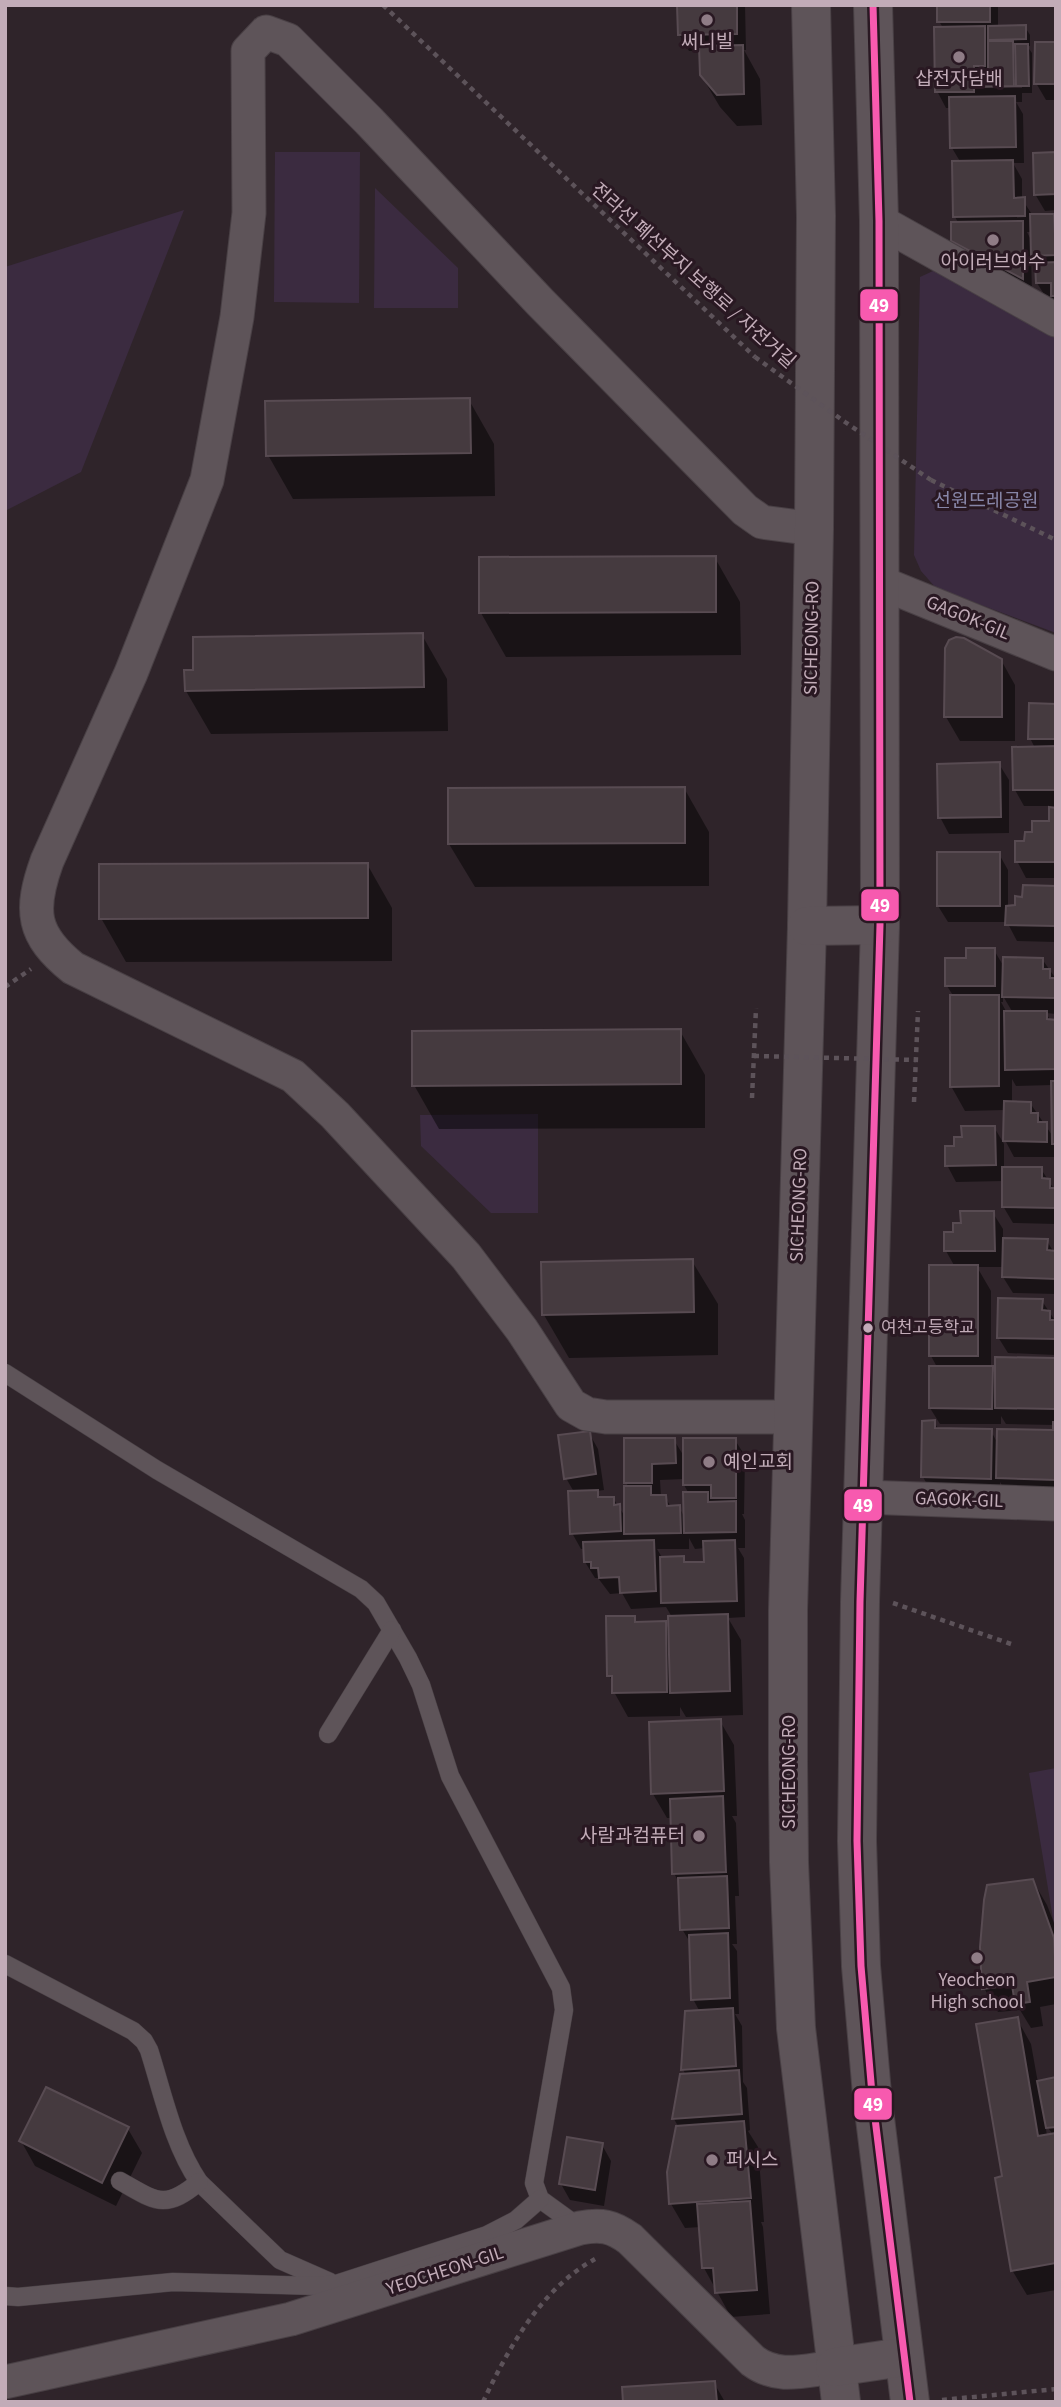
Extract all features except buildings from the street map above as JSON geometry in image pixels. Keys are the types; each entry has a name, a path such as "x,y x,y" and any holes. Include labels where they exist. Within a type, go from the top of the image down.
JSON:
{"street":[{"name":"SICHEONG-RO","path":"811,5 816,216 814,529 807,926 793,1417 789,1862 796,2028 838,2384"},
{"path":"873,5 879,221 880,925 857,1732 857,1841 861,1966 872,2094 910,2402"},
{"path":"793,1417 606,1417 587,1414 571,1405 522,1330 466,1256 335,1115 293,1076 73,968 54,953 36,921 38,891 47,861 131,673 208,480 237,317 249,214 248,51 266,32 288,40 745,510 762,522 814,529"},
{"path":"879,221 1056,320"},
{"name":"GAGOK-GIL","path":"879,582 1056,654"},
{"path":"807,926 880,925"},
{"name":"GAGOK-GIL","path":"863,1497 1056,1504"},
{"name":"YEOCHEON-GIL","path":"5,2382 291,2319 580,2228 607,2225 630,2239 764,2369 838,2384"},
{"path":"838,2384 903,2357"}],"lane":[{"path":"5,1373 157,1470 361,1589 376,1603 421,1685 450,1776 561,1988 564,2010 534,2183 540,2199 580,2228"},
{"path":"328,1734 392,1630"},
{"path":"5,1964 133,2031 144,2041 178,2140 199,2182 279,2260 336,2284"},
{"path":"120,2181 153,2199 165,2201 175,2200 199,2182"},
{"path":"5,2296 173,2282 317,2286 336,2284 487,2235 516,2220 540,2199"}],"path":[{"name":"전라선 폐선부지 보행로 / 자전거길","path":"383,5 755,357 931,480 1056,540"},
{"path":"752,1098 756,1008"},
{"path":"914,1102 918,1011"},
{"path":"754,1056 916,1060"},
{"path":"896,1603 1011,1644"},
{"path":"483,2402 501,2363 531,2316 577,2269 630,2239"},
{"path":"930,2402 1056,2389"}],"green space":[{"path":"275,152 360,152 359,303 274,302"},
{"path":"375,188 458,268 458,308 374,308"},
{"path":"184,210 81,472 5,511 5,267"},
{"name":"선원뜨레공원","path":"933,271 949,272 1056,334 1056,633 936,588 921,571 914,555 920,277"},
{"path":"538,1114 538,1213 491,1213 421,1146 420,1115"},
{"path":"1056,1768 1056,1937 1029,1773"}],"transit line":[{"name":"49","path":"873,5 879,221 880,925 860,1602 857,1841 861,1966 872,2094 910,2402"}],"place":[{"name":"써니빌","path":"707,20"},
{"name":"샵전자담배","path":"959,57"},
{"name":"아이러브여수","path":"993,240"},
{"name":"여천고등학교","path":"868,1328"},
{"name":"예인교회","path":"709,1462"},
{"name":"사람과컴퓨터","path":"699,1836"},
{"name":"Yeocheon High school","path":"977,1958"},
{"name":"퍼시스","path":"712,2160"}]}
